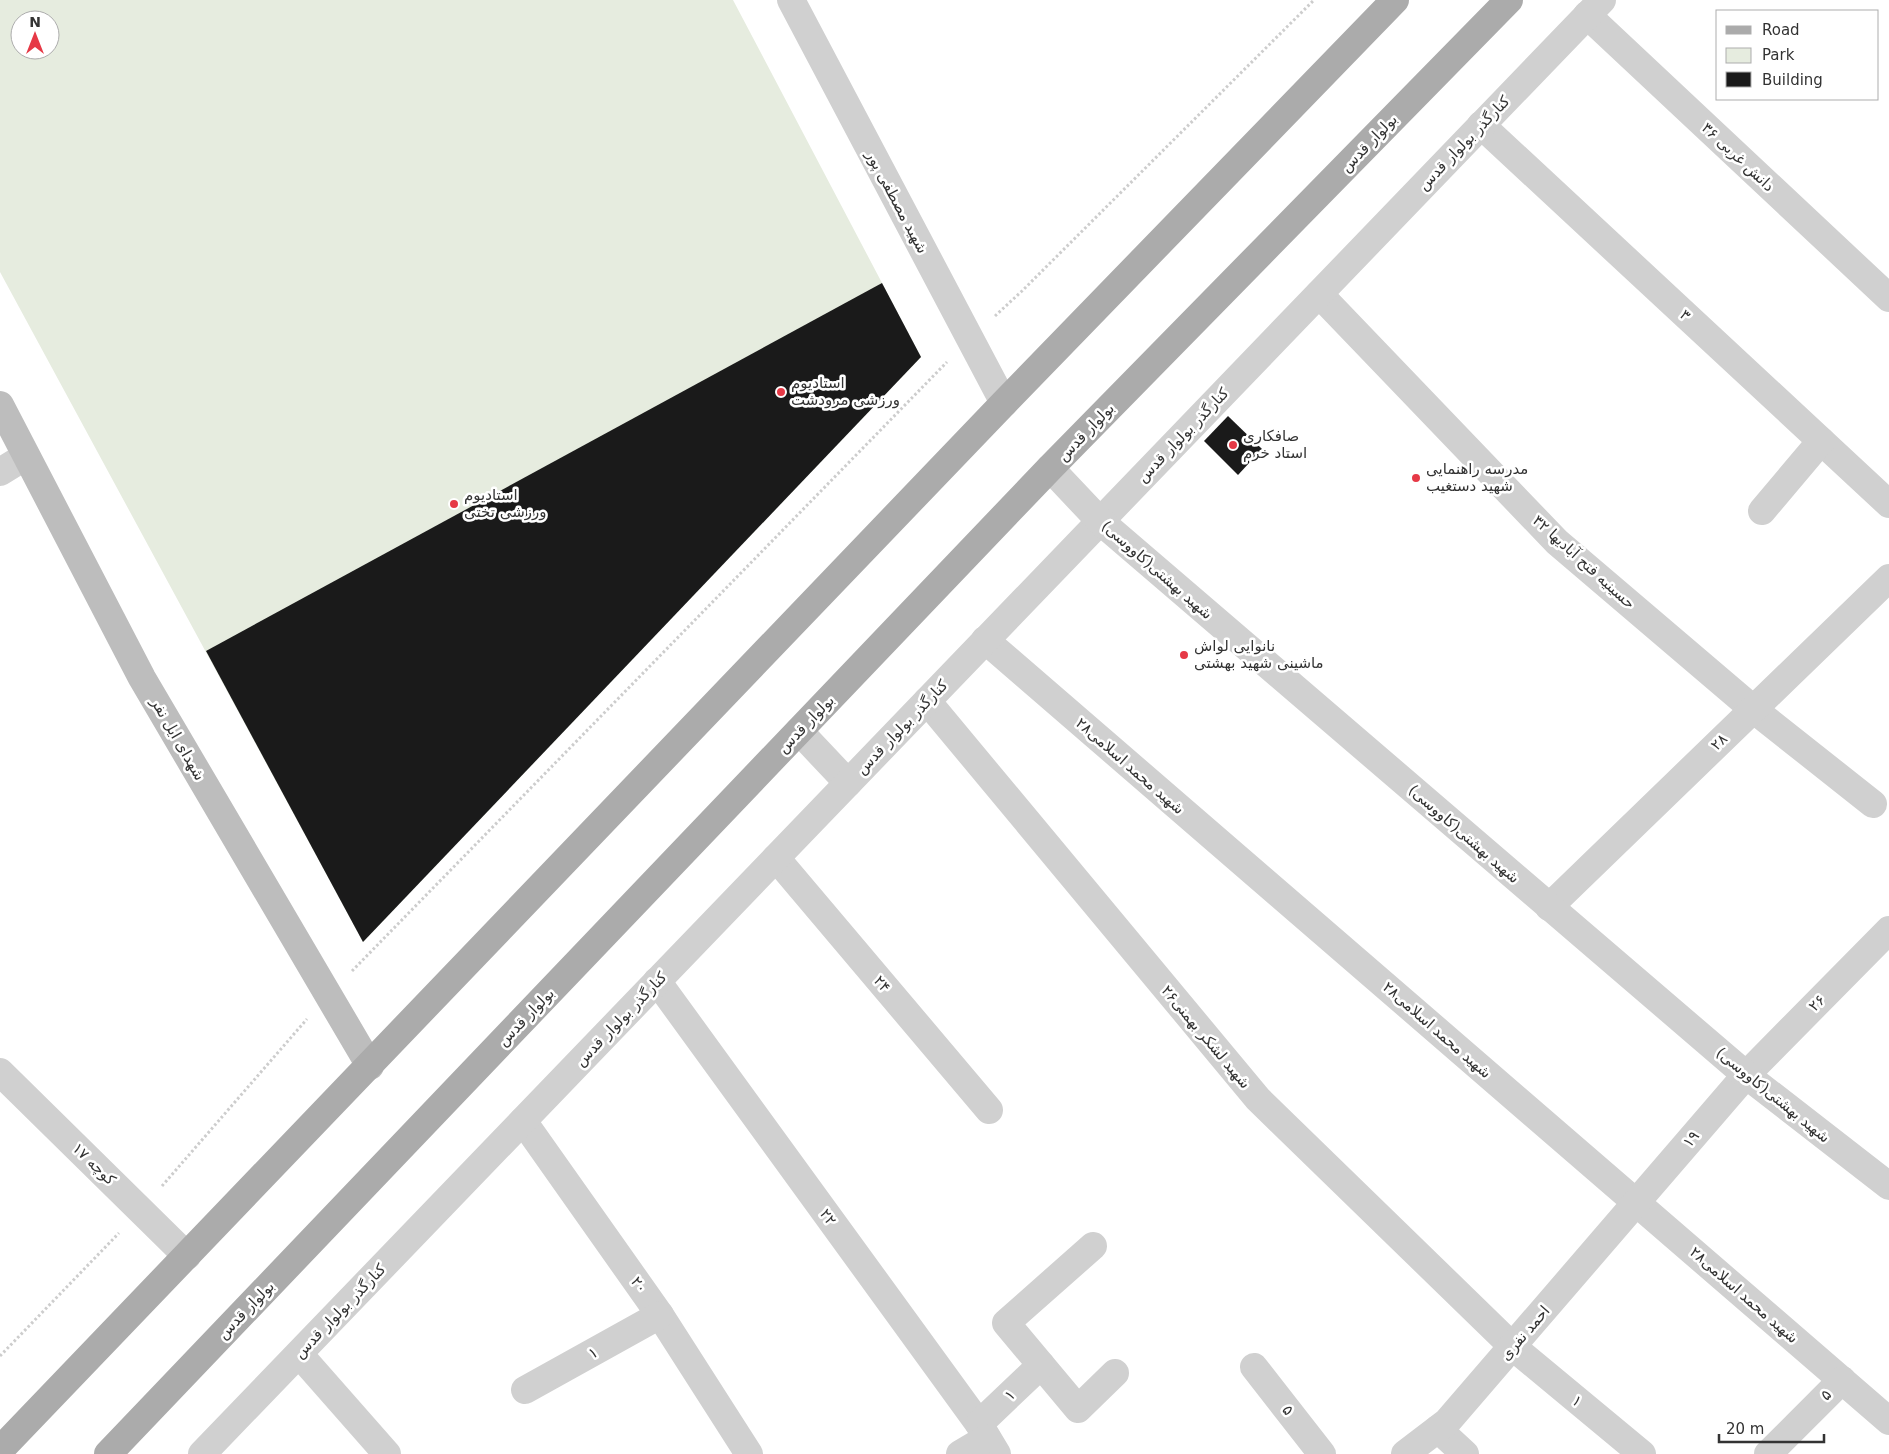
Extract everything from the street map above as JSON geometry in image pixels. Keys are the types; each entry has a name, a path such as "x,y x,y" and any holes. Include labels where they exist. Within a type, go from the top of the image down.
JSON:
{"main road":[{"path":"3,1441 187,1256 1004,403 1395,0"},
{"name":"بولوار قدس","path":"108,1454 1050,468 1509,0"},
{"name":"شهدای ایل نفر","path":"0,405 142,678 370,1066"}],"street":[{"name":"شهید مصطفی پور","path":"791,0 1004,403"},
{"name":"کنارگذر بولوار قدس","path":"202,1454 1595,7"},
{"name":"دانش غربی ۳۶","path":"1595,7 1889,298"},
{"name":"۳","path":"1481,125 1889,504"},
{"name":"حسینیه فتح آبادیها ۳۲","path":"1319,294 1557,542 1753,709 1873,804"},
{"path":"1762,511 1821,441"},
{"path":"0,472 26,456"},
{"name":"شهید بهشتی(کاووسی)","path":"1050,468 1100,521 1746,1075 1889,1186"},
{"name":"۲۸","path":"1550,907 1889,578"},
{"name":"شهید محمد اسلامی۲۸","path":"985,640 1889,1421"},
{"name":"شهید لشکر بهمنی۲۶","path":"927,701 1258,1099 1513,1347"},
{"path":"799,732 848,783"},
{"name":"۲۴","path":"776,858 989,1110"},
{"name":"۲۶","path":"1746,1075 1889,930"},
{"name":"۲۲","path":"657,981 988,1439"},
{"name":"کوچه ۱۷","path":"0,1072 187,1256"},
{"name":"۱۹","path":"1637,1203 1746,1075"},
{"name":"۲۰","path":"523,1121 660,1315 749,1454"},
{"name":"احمد نفری","path":"1405,1454 1447,1422 1637,1203"},
{"path":"1093,1246 1006,1323 1078,1409 1115,1373"},
{"name":"۱","path":"525,1390 660,1315"},
{"name":"۱","path":"1513,1347 1642,1454"},
{"path":"299,1354 387,1454"},
{"name":"۱","path":"960,1454 988,1439 1041,1365"},
{"name":"۵","path":"1254,1367 1322,1454"},
{"name":"۵","path":"1768,1454 1842,1380"},
{"path":"1438,1429 1465,1454"}],"path":[{"path":"0,1356 141,1211 328,995 969,338 1022,291 1314,0"}],"green space":[{"name":"استادیوم ورزشی تختی","path":"0,0 733,0 921,357 363,942 0,272"}],"building":[{"path":"882,283 921,357 363,942 206,651"},
{"name":"صافکاری استاد خرم","path":"1228,416 1262,449 1238,475 1204,441"}],"place":[{"name":"استادیوم ورزشی مرودشت","path":"781,392"},
{"name":"صافکاری استاد خرم","path":"1233,445"},
{"name":"مدرسه راهنمایی شهید دستغیب","path":"1416,478"},
{"name":"استادیوم ورزشی تختی","path":"454,504"},
{"name":"نانوایی لواش ماشینی شهید بهشتی","path":"1184,655"}]}
